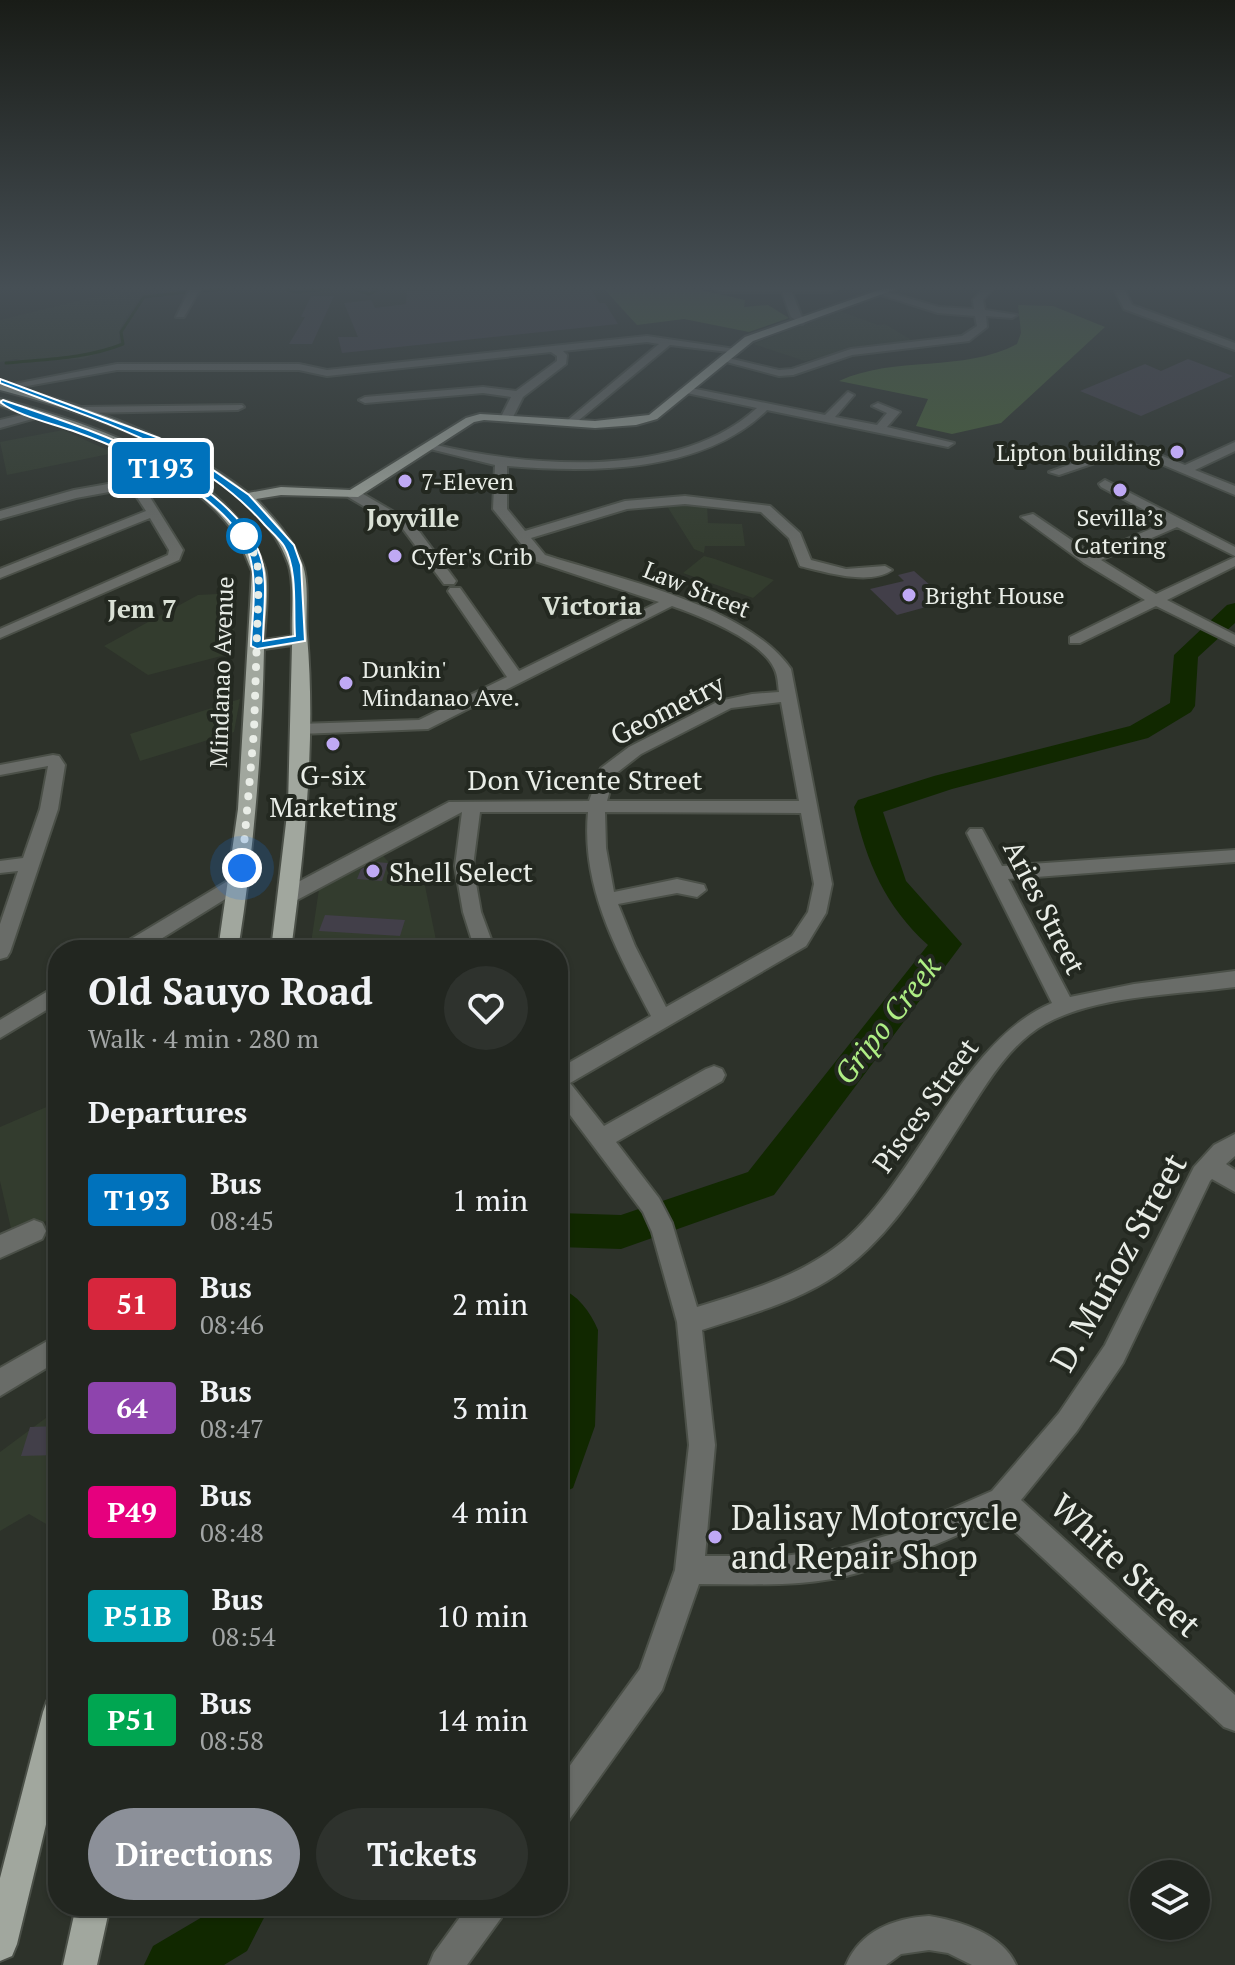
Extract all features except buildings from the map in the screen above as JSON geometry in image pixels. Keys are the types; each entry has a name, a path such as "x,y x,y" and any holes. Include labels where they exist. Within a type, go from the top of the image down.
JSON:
{"main road":[{"path":"245,497 281,491 353,494 470,420 484,416 643,421 653,417 698,381"},
{"path":"3,385 81,410 167,446 222,479 245,497 289,545 296,565 300,647 299,729 290,895 283,940"},
{"name":"Mindanao Avenue","path":"0,402 118,444 176,476 220,507 240,528 253,551 259,571 254,731 241,880 230,940"},
{"path":"256,654 278,656 300,647"},
{"path":"0,1944 48,1752"},
{"path":"80,1965 91,1916"}],"street":[{"path":"3,385 30,381"},
{"path":"507,417 518,395 537,381"},
{"path":"573,421 621,381"},
{"path":"365,400 483,390 518,395"},
{"path":"686,390 948,443"},
{"path":"826,420 848,395"},
{"path":"878,406 894,412 878,431"},
{"path":"81,410 238,407"},
{"path":"428,447 501,462 597,462 665,457 727,436 763,408"},
{"path":"0,424 39,414"},
{"path":"1185,470 1235,446"},
{"path":"1055,472 1130,447 1235,491"},
{"path":"501,462 500,509 522,536 625,505 656,500 685,500 765,509 795,536 805,563 846,573 885,570"},
{"path":"0,515 74,494 176,476"},
{"path":"0,634 174,557 176,550 135,483"},
{"path":"1105,484 1235,552"},
{"path":"353,494 408,526 517,679"},
{"path":"0,574 152,513"},
{"path":"1028,517 1089,560 1156,601 1221,634"},
{"path":"1089,560 1178,522"},
{"name":"Law Street","path":"522,536 540,558 698,610 753,638 773,654 783,669 806,807 823,884 817,913 799,941 568,1075"},
{"path":"1075,640 1235,561"},
{"path":"299,729 422,725 672,601"},
{"name":"Geometry","path":"597,806 606,774 613,766 661,737 724,703 750,697 788,697"},
{"path":"0,770 53,760 57,765 49,809 0,952"},
{"name":"Don Vicente Street","path":"290,895 455,806 806,807"},
{"path":"472,806 464,866 472,912 482,940"},
{"path":"597,806 598,874 605,900 662,1018"},
{"name":"Aries Street","path":"976,833 1064,1006"},
{"path":"996,873 1235,856"},
{"path":"0,867 29,864"},
{"path":"144,940 241,880"},
{"path":"605,900 677,886 697,890"},
{"name":"Pisces Street","path":"689,1322 788,1289 836,1262 864,1237 897,1195 999,1051 1036,1018 1064,1006 1235,979"},
{"path":"0,1030 48,999"},
{"path":"601,1139 714,1075"},
{"path":"568,1094 651,1205 660,1224 689,1322 702,1445 689,1570 673,1623 651,1679 568,1795"},
{"name":"D. Muñoz Street","path":"689,1570 783,1570 840,1563 897,1547 1002,1501 1068,1422 1114,1354 1209,1165 1235,1144"},
{"path":"1209,1165 1235,1182"},
{"path":"0,1247 34,1231"},
{"path":"0,1383 48,1353"},
{"name":"White Street","path":"1002,1501 1235,1716"},
{"path":"446,1965 482,1916"},
{"path":"863,1965 896,1936 920,1932 950,1934 988,1955 999,1965"}],"shaded area":[{"path":"63,430 114,453 7,475 0,442"},
{"path":"665,503 707,505 708,523 742,524 745,546 705,546 704,553 694,549"},
{"path":"704,556 774,580 753,598 683,573"},
{"path":"235,593 233,653 148,675 104,646 198,595"},
{"path":"240,699 234,732 140,761 130,734"},
{"path":"379,851 391,865 414,866 423,876 436,940 311,940 320,882"},
{"path":"48,1106 48,1220 13,1237 0,1181 0,1127"},
{"path":"48,1416 48,1525 29,1514 0,1531 0,1452"}],"green space":[{"path":"839,381 1047,381 1001,423 952,434 916,426 928,399"}],"waterway":[{"name":"Gripo Creek","path":"568,1230 621,1232 761,1184 946,944 913,912 893,883 868,807 944,782 1139,732 1182,706 1186,655 1235,610"},
{"name":"Gripo Creek","path":"568,1318 578,1330 574,1426 568,1444"},
{"name":"Gripo Creek","path":"172,1965 228,1932 237,1916"}],"bus line":[{"name":"T193","path":"0,381 156,440 190,458 245,497 278,529 289,545 296,565 301,639 279,645 257,646 259,571 253,551 240,528 220,507 176,476 118,444 0,402"}],"place":[{"name":"Lipton building","path":"1177,452"},
{"name":"7-Eleven","path":"405,481"},
{"name":"Sevilla’s Catering","path":"1120,490"},
{"name":"Cyfer's Crib","path":"395,556"},
{"name":"Bright House","path":"909,595"},
{"name":"Dunkin' Mindanao Ave.","path":"346,683"},
{"name":"G-six Marketing","path":"333,744"},
{"name":"Shell Select","path":"373,871"},
{"name":"Dalisay Motorcycle and Repair Shop","path":"715,1537"}],"district":[{"name":"Joyville","path":"413,517"},
{"name":"Victoria","path":"592,605"},
{"name":"Jem 7","path":"142,608"}],"route":[{"path":"242,868 254,731 259,571 253,551 240,528 244,536"}]}
